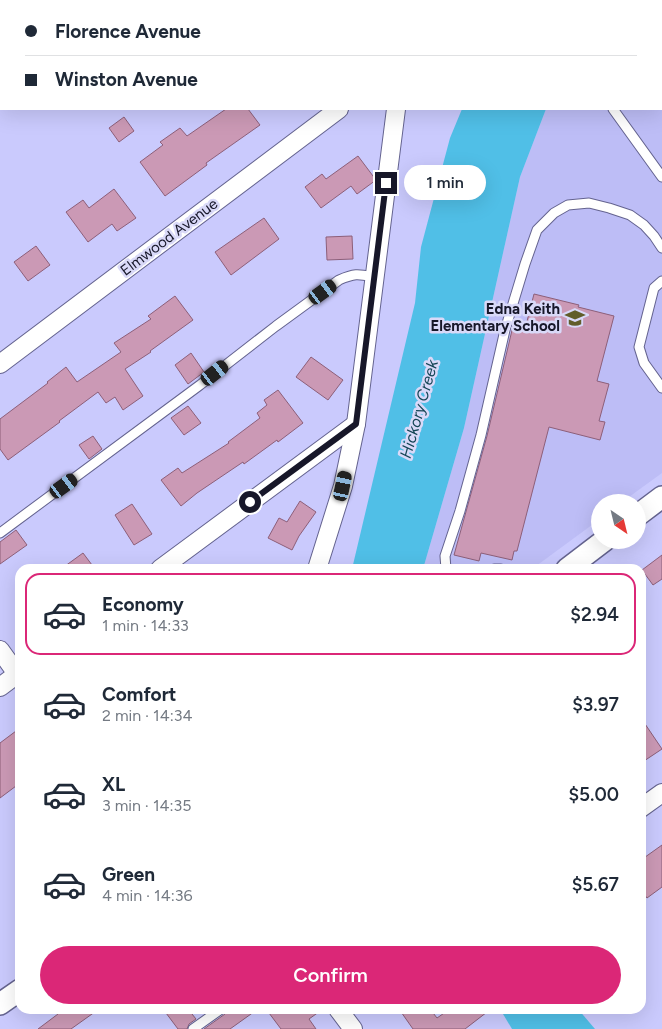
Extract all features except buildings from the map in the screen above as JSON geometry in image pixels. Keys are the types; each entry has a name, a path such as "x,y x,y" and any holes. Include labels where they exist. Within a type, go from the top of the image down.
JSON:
{"street":[{"name":"Elmwood Avenue","path":"0,364 338,110"},
{"path":"319,564 343,486 356,424 396,110"},
{"path":"167,564 356,424"},
{"path":"646,509 662,497"},
{"path":"574,564 593,549"},
{"path":"0,650 15,669"},
{"path":"0,687 15,677"},
{"path":"646,804 662,793"},
{"path":"0,1004 15,994"},
{"path":"342,1014 353,1029"}],"lane":[{"path":"614,110 662,177"},
{"path":"446,564 445,556 460,511 481,435 504,330 537,230 554,213 568,205 589,203 630,215 654,236 662,248"},
{"path":"0,533 339,280 357,274 374,277"},
{"path":"662,281 654,288 639,347 644,363 662,388"},
{"path":"193,1029 213,1014"}],"shaded area":[{"name":"Edna Keith Elementary School","path":"546,110 662,110 662,473 633,494 591,494 591,526 539,564 424,564 464,428 520,177"}],"water":[{"name":"Hickory Creek","path":"462,110 546,110 520,177 464,428 424,564 353,564 415,303 421,247 450,138"},
{"path":"503,1014 582,1014 595,1029 512,1029"}],"place":[{"name":"Edna Keith Elementary School","path":"575,318"}],"route":[{"path":"250,502 356,424 386,183"}]}
